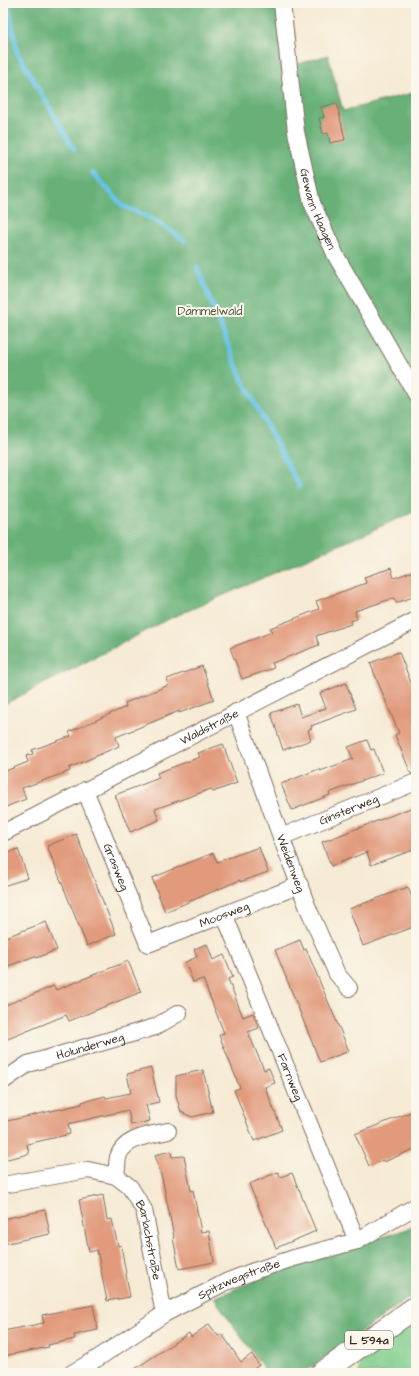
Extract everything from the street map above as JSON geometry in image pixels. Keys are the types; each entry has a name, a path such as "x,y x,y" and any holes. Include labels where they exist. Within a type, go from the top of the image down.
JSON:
{"main road":[{"name":"L 594a","path":"322,1373 416,1307"}],"street":[{"name":"Gewann Haagen","path":"282,3 296,132 312,203 336,256 416,394"},
{"name":"Waldstraße","path":"3,833 236,712 415,623"},
{"name":"Weidenweg","path":"236,712 280,837 308,908 337,974 349,988"},
{"name":"Ginsterweg","path":"280,837 416,782"},
{"name":"Grasweg","path":"85,790 148,944"},
{"name":"Moosweg","path":"148,944 300,885"},
{"name":"Farnweg","path":"224,914 356,1241"},
{"name":"Holunderweg","path":"3,1081 28,1064 155,1027 180,1013"},
{"path":"116,1176 118,1156 124,1148 144,1136 168,1131"},
{"name":"Barlachstraße","path":"3,1185 88,1170 116,1176 130,1187 144,1210 164,1314"},
{"name":"Spitzwegstraße","path":"72,1373 98,1358 164,1314 226,1282 294,1258 356,1241 416,1206"}],"green space":[{"name":"Dämmelwald","path":"3,3 279,3 282,69 328,55 343,111 416,92 416,511 169,619 3,705"},
{"path":"416,1224 416,1293 302,1373 267,1373 214,1298 283,1269 410,1228"},
{"path":"416,1319 416,1371 414,1373 359,1373 360,1358"}],"building":[{"path":"337,103 345,140 330,143 328,133 323,134 319,118 324,117 321,107"},
{"path":"391,568 394,578 416,570 416,596 396,603 394,598 355,611 357,619 350,621 351,624 316,636 319,645 272,663 274,668 242,679 230,648 272,632 270,628 319,609 316,601 366,583 364,577"},
{"path":"399,652 413,688 416,687 416,773 411,774 395,735 399,733 370,663"},
{"path":"202,666 214,700 179,713 179,711 116,737 119,746 69,768 70,771 22,788 26,799 3,808 3,772 28,762 26,756 33,754 32,750 71,736 69,732 126,707 125,703 169,685 167,679"},
{"path":"346,683 356,709 311,726 312,728 308,730 311,740 283,750 271,713 297,704 301,717 326,708 320,693"},
{"path":"367,740 371,750 374,749 383,773 329,793 330,795 292,810 281,784 319,769 320,771 353,759 348,747"},
{"path":"223,744 237,783 213,792 211,789 155,809 159,820 130,832 115,795 159,778 157,773 200,757 198,753"},
{"path":"416,806 416,849 371,865 367,852 331,866 322,842"},
{"path":"76,834 116,934 87,946 47,846"},
{"path":"259,847 268,872 240,882 240,880 165,912 152,878 213,853 217,862"},
{"path":"18,849 28,878 3,886 3,854"},
{"path":"408,887 416,908 416,926 363,946 349,909"},
{"path":"46,922 57,950 36,958 35,956 3,968 3,938"},
{"path":"300,940 304,950 306,949 349,1051 320,1062 275,950"},
{"path":"207,944 213,960 224,955 233,977 228,979 243,1017 253,1013 259,1028 248,1032 264,1070 269,1068 275,1083 265,1087 282,1130 254,1141 234,1090 240,1088 219,1035 224,1033 203,979 193,982 185,962 197,957 194,949"},
{"path":"128,961 141,992 69,1021 66,1015 3,1041 3,1006 54,986 56,990"},
{"path":"151,1068 159,1102 146,1105 150,1121 131,1125 128,1110 68,1124 70,1134 27,1144 29,1154 3,1160 3,1122 82,1104 82,1102 105,1096 106,1098 131,1093 127,1074"},
{"path":"203,1070 213,1112 192,1117 181,1112 176,1095 176,1076"},
{"path":"416,1110 416,1148 384,1162 383,1160 369,1166 355,1134"},
{"path":"171,1151 172,1157 184,1156 191,1191 193,1190 201,1232 209,1231 214,1262 179,1269 163,1182 155,1155"},
{"path":"278,1172 280,1177 292,1173 316,1231 276,1248 249,1184"},
{"path":"103,1195 107,1220 112,1219 118,1246 121,1245 130,1297 107,1301 97,1250 89,1252 79,1200"},
{"path":"45,1210 50,1234 3,1244 3,1219"},
{"path":"93,1305 98,1330 74,1335 75,1339 48,1345 49,1347 3,1356 3,1331 44,1323 42,1315"},
{"path":"209,1324 218,1336 222,1334 241,1362 252,1354 259,1365 249,1373 129,1373 189,1333 191,1337"}],"waterway":[{"path":"8,3 17,52 74,149"},
{"path":"93,173 123,206 153,219 184,240"},
{"path":"197,267 241,377 299,486"}]}
